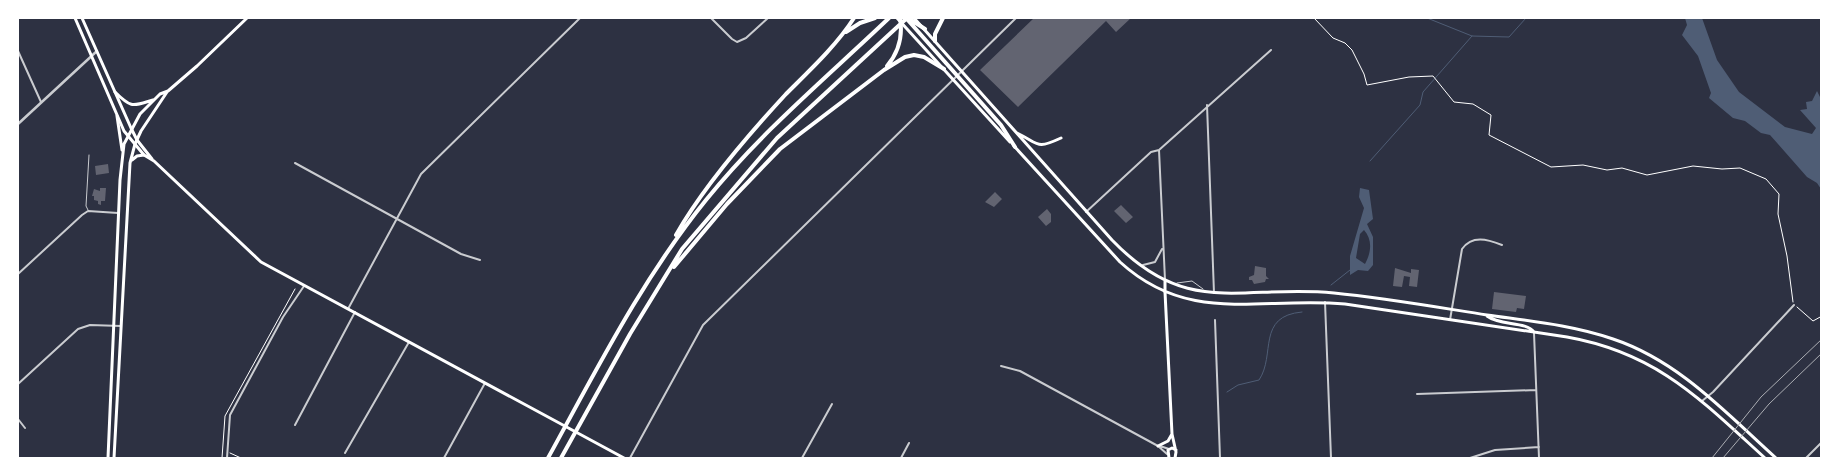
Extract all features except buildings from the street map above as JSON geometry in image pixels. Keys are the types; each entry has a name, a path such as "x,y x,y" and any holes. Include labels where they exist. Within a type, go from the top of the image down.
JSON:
{"highway":[{"path":"548,458 618,330 682,226 733,157 777,105 843,34 854,18"},
{"path":"843,34 860,23 875,18"},
{"path":"669,248 706,200 742,159 889,18"},
{"path":"561,458 630,334 682,249 777,138 906,18 914,21 924,29"},
{"path":"935,41 935,34 943,18"},
{"path":"884,70 896,53 901,33 899,19"},
{"path":"914,21 958,76 1001,125 1015,147"},
{"path":"663,279 727,204 780,149 884,70 902,58 914,55 924,57 944,70"}],"main road":[{"path":"75,18 117,116 128,136 144,155 154,162 255,258 624,458"},
{"path":"82,18 131,128 137,140 154,162"},
{"path":"108,458 118,213 123,153 128,136 140,114 154,100 168,91 247,18"},
{"path":"899,19 1120,262 1138,277 1165,292 1188,300 1220,305 1325,302 1588,341 1630,355 1666,374 1702,401 1765,458"},
{"path":"924,29 1014,132 1118,246 1141,266 1165,280 1173,284 1214,294 1332,293 1573,328 1613,339 1666,364 1709,397 1776,458"},
{"path":"114,458 130,163 134,144 168,91"},
{"path":"115,92 130,105 154,100"},
{"path":"117,116 123,153"},
{"path":"1014,132 1038,145 1045,146 1061,138"},
{"path":"130,163 135,157 144,155"},
{"path":"1165,280 1172,434 1176,452 1175,458"},
{"path":"1486,315 1504,323 1530,328 1534,333"},
{"path":"1158,446 1168,441 1172,434"},
{"path":"1172,434 1168,456 1172,457 1176,452"},
{"path":"1170,448 1176,452"}],"street":[{"path":"348,309 425,170 580,18"},
{"path":"711,18 729,37 737,42 746,38 768,18"},
{"path":"630,458 703,326 1016,18"},
{"path":"1086,212 1151,152 1159,150 1207,105 1271,50"},
{"path":"18,51 41,102"},
{"path":"18,124 97,51"},
{"path":"1207,105 1214,294"},
{"path":"1159,150 1165,280"},
{"path":"295,162 461,254 480,260"},
{"path":"18,274 88,210 118,213"},
{"path":"1450,320 1461,254 1466,244 1480,239 1502,245"},
{"path":"1141,266 1155,262 1161,254 1163,246"},
{"path":"232,458 227,457 230,415 283,317 304,286"},
{"path":"1325,302 1331,458"},
{"path":"1702,401 1709,397 1794,305"},
{"path":"295,425 355,312"},
{"path":"1215,320 1220,458"},
{"path":"18,384 78,329 87,326 122,326"},
{"path":"1534,333 1539,458"},
{"path":"346,453 409,342"},
{"path":"1001,366 1020,371 1158,446 1168,456"},
{"path":"444,458 485,383"},
{"path":"1417,394 1536,390"},
{"path":"802,458 832,404"},
{"path":"18,419 25,428"},
{"path":"1806,458 1822,442"},
{"path":"901,458 909,443"},
{"path":"1158,446 1170,448"},
{"path":"1470,458 1495,450 1538,448"}],"lane":[{"path":"88,210 86,206 89,155"},
{"path":"1173,284 1192,281 1207,293"}],"path":[{"path":"1314,18 1333,38 1345,43 1352,50 1367,84 1410,77 1433,76 1454,102 1473,104 1491,115 1489,135 1550,168 1583,165 1607,170 1622,168 1639,174 1694,166 1722,169 1740,168 1759,175 1779,194 1778,214 1794,305 1813,321 1822,316"},
{"path":"222,452 227,452 241,458"}],"water":[{"path":"1685,18 1702,18 1717,60 1739,92 1785,127 1812,134 1816,128 1800,110 1807,109 1806,102 1812,101 1817,91 1821,99 1821,189 1817,183 1807,177 1770,135 1761,133 1745,121 1733,118 1709,98 1711,93 1698,56 1682,35 1687,25"},
{"path":"1360,188 1369,190 1373,219 1367,224 1373,237 1373,265 1368,271 1358,270 1350,275 1350,256 1364,208 1359,197","holes":["1364,230 1370,247 1365,264 1356,258 1360,234"]}],"waterway":[{"path":"1427,18 1472,36 1509,37 1526,18"},
{"path":"1370,161 1420,105 1423,92 1472,36"},
{"path":"1331,285 1350,270"},
{"path":"1227,392 1238,385 1259,380 1264,370 1270,338 1278,321 1288,315 1302,312"}],"railway":[{"path":"1712,458 1761,397 1822,339"},
{"path":"1723,458 1769,404 1822,353"}]}
